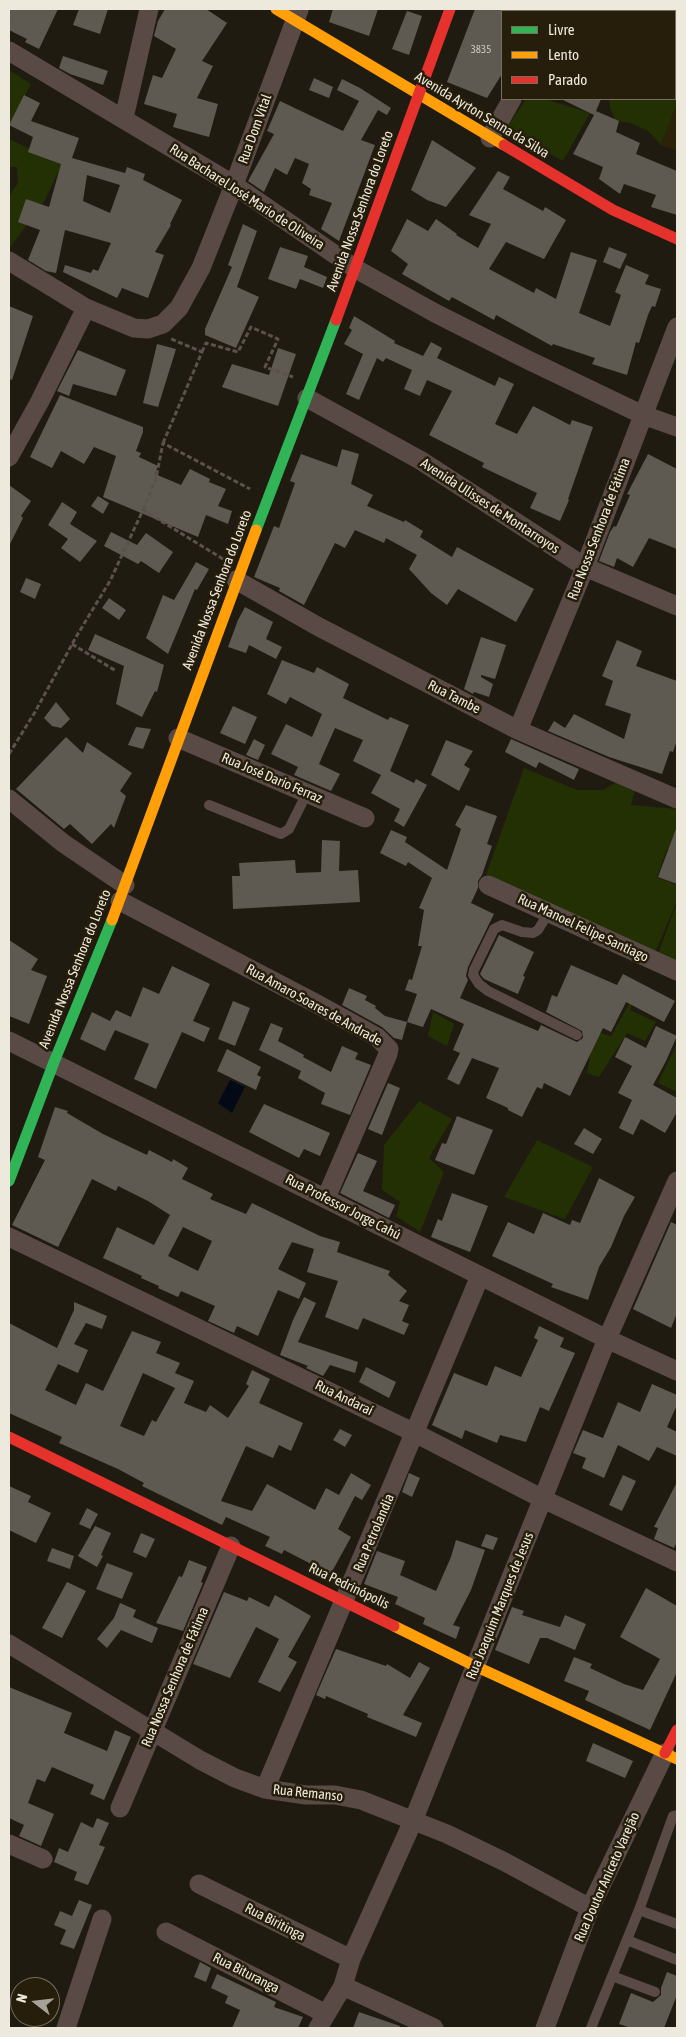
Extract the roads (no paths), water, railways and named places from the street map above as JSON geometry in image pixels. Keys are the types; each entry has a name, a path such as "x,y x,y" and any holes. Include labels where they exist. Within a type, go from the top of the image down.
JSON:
{"street":[{"path":"124,118 149,9"},
{"name":"Avenida Ayrton Senna da Silva","path":"276,9 297,15 419,95 613,210 677,239"},
{"name":"Avenida Nossa Senhora do Loreto","path":"9,1180 54,1062 122,894 238,575 356,269 450,9"},
{"name":"Rua Dom Vital","path":"86,308 134,328 155,327 179,308 201,268 297,15"},
{"name":"Rua Bacharel José Mario de Oliveira","path":"9,51 234,185 356,269 435,313 520,356 643,414 677,427"},
{"path":"490,138 511,100"},
{"path":"9,261 86,308 40,401 9,457"},
{"name":"Rua Nossa Senhora de Fátima","path":"518,730 585,568 677,326"},
{"name":"Avenida Ulisses de Montarroyos","path":"310,391 420,460 585,568 677,606"},
{"name":"Rua Tambe","path":"238,575 319,627 518,730 677,799"},
{"name":"Rua José Dario Ferraz","path":"178,738 365,818"},
{"name":"Rua Amaro Soares de Andrade","path":"9,799 122,894 377,1037 389,1049 326,1198"},
{"name":"Rua Manoel Felipe Santiago","path":"488,885 677,972"},
{"name":"Rua Professor Jorge Cahú","path":"9,1041 607,1339 677,1371"},
{"name":"Rua Joaquim Marques de Jesus","path":"322,2021 343,1986 351,1960 413,1821 607,1339 677,1181"},
{"name":"Rua Andaraí","path":"9,1237 677,1562"},
{"name":"Rua Petrolandia","path":"265,1789 480,1276"},
{"name":"Rua Pedrinópolis","path":"9,1437 476,1666 671,1756"},
{"name":"Rua Nossa Senhora de Fátima","path":"120,1808 231,1546"},
{"name":"Rua Remanso","path":"9,1644 152,1729 200,1760 236,1778 265,1789 306,1796 335,1795 361,1800 447,1834 505,1862 590,1908"},
{"name":"Rua Doutor Aniceto Varejão","path":"545,2028 590,1908 671,1756 677,1730"},
{"path":"9,1844 43,1858"},
{"name":"Rua Biritinga","path":"199,1884 351,1960"},
{"path":"66,2028 102,1919"},
{"name":"Rua Bituranga","path":"166,1932 322,2021"},
{"path":"343,1986 434,2028"}],"lane":[{"path":"209,805 281,834 289,829 307,793"},
{"path":"549,912 538,930 533,933 522,932 502,925 494,929 473,975 479,984 488,991 576,1035"},
{"path":"591,2028 639,1910 673,1816 677,1815"},
{"path":"639,1910 677,1924"},
{"path":"627,1940 677,1960"},
{"path":"612,1976 655,1992"}]}
